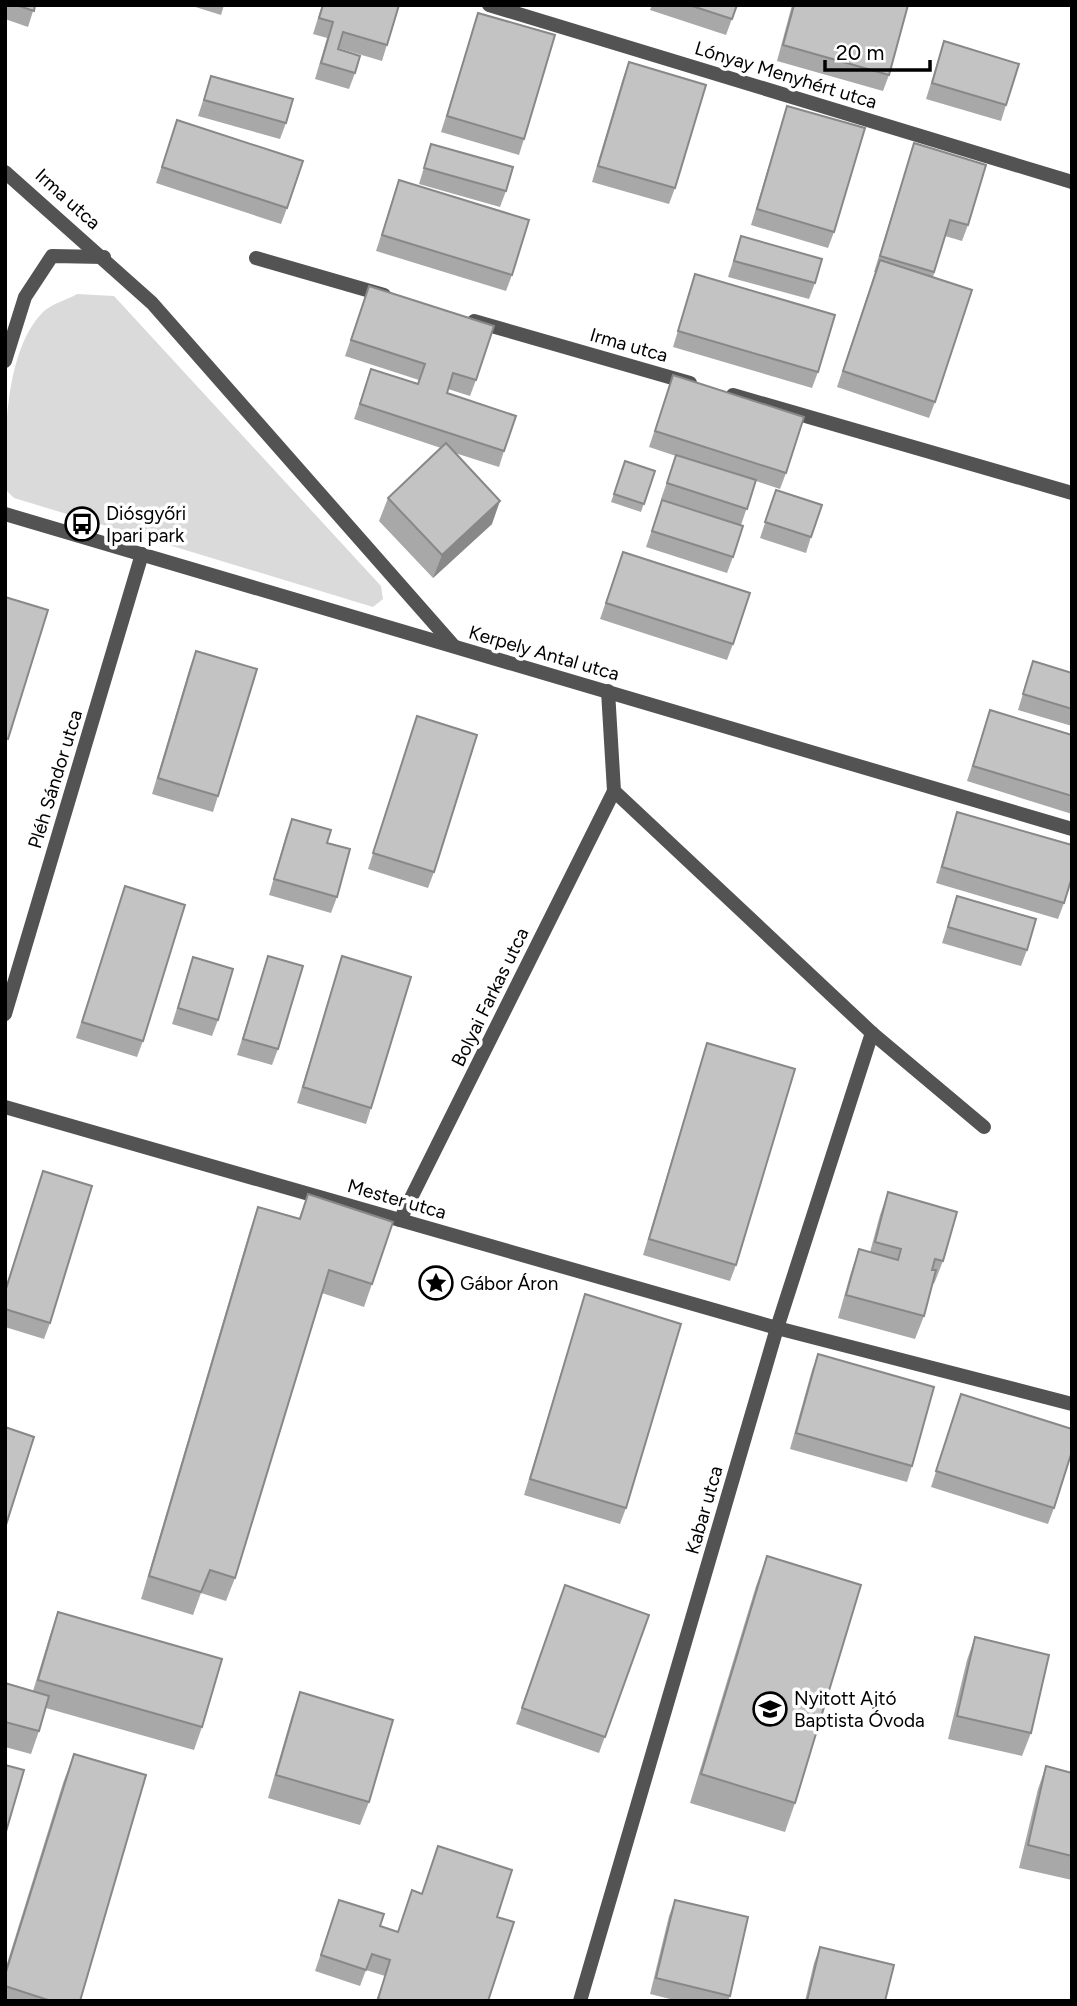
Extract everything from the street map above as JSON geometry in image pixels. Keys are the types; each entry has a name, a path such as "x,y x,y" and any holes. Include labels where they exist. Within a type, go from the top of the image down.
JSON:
{"street":[{"name":"Lónyay Menyhért utca","path":"489,5 1072,182"},
{"name":"Irma utca","path":"5,172 104,257 162,313 454,646"},
{"name":"Irma utca","path":"5,361 25,297 52,257 104,257"},
{"path":"256,258 401,300"},
{"name":"Irma utca","path":"454,315 1072,493"},
{"name":"Kerpely Antal utca","path":"5,514 1072,829"},
{"name":"Pléh Sándor utca","path":"5,1014 142,554"},
{"path":"608,691 614,791 872,1033 984,1127"},
{"name":"Bolyai Farkas utca","path":"400,1220 614,791"},
{"name":"Kabar utca","path":"580,2001 777,1328 872,1033"},
{"name":"Mester utca","path":"5,1107 777,1328 1072,1404"}],"shaded area":[{"path":"77,294 114,296 381,586 383,599 373,607 14,498 5,489 5,445 9,396 21,349 30,329 43,312"}],"building":[{"path":"16,5 35,5 34,11"},
{"path":"323,5 399,5 387,45 343,32 338,49 360,56 355,73 321,63 333,22 319,18"},
{"path":"689,5 737,5 732,19"},
{"path":"794,5 908,5 889,75 783,45"},
{"path":"478,13 555,35 524,139 447,116"},
{"path":"944,41 1019,64 1006,105 932,83"},
{"path":"629,62 706,85 675,188 598,166"},
{"path":"211,76 293,99 286,123 204,100"},
{"path":"787,106 865,128 834,232 757,209"},
{"path":"177,120 303,161 287,208 162,167"},
{"path":"914,143 986,165 968,225 950,220 934,272 880,256"},
{"path":"431,144 513,167 506,191 424,168"},
{"path":"399,180 529,220 512,275 382,235"},
{"path":"741,236 822,259 815,283 734,261"},
{"path":"880,260 972,290 935,402 843,371"},
{"path":"695,274 835,315 818,372 678,331"},
{"path":"369,286 494,326 476,380 453,373 447,393 516,416 504,451 360,404 371,369 418,384 425,364 351,340"},
{"path":"673,375 804,417 786,473 655,431"},
{"path":"446,443 500,501 442,555 388,498"},
{"path":"676,455 756,480 747,509 667,483"},
{"path":"625,461 655,471 644,504 614,494"},
{"path":"776,490 822,505 811,537 765,522"},
{"path":"662,500 743,526 733,557 652,531"},
{"path":"623,552 750,593 733,644 606,603"},
{"path":"5,597 48,610 8,739 5,738"},
{"path":"196,651 257,669 218,796 158,778"},
{"path":"1033,661 1072,673 1072,709 1023,694"},
{"path":"990,710 1072,735 1072,796 973,766"},
{"path":"417,716 477,735 434,872 373,853"},
{"path":"957,812 1072,845 1072,877 1064,903 942,867"},
{"path":"292,819 331,830 327,843 350,849 337,897 274,879"},
{"path":"125,886 185,905 143,1041 82,1022"},
{"path":"957,896 1036,919 1027,950 948,927"},
{"path":"268,956 303,966 278,1049 243,1039"},
{"path":"342,956 411,977 371,1108 303,1087"},
{"path":"193,957 233,969 218,1020 178,1008"},
{"path":"707,1043 795,1069 736,1265 649,1239"},
{"path":"43,1171 92,1186 50,1323 5,1309 5,1292"},
{"path":"888,1192 957,1212 943,1261 935,1259 932,1270 936,1270 924,1316 846,1295 859,1249 898,1260 901,1249 875,1242"},
{"path":"308,1194 393,1222 372,1284 329,1270 235,1578 210,1570 201,1592 149,1576 258,1207 300,1219"},
{"path":"585,1294 681,1324 626,1508 530,1479"},
{"path":"818,1354 934,1387 912,1466 796,1433"},
{"path":"961,1394 1072,1429 1072,1451 1054,1508 936,1471"},
{"path":"5,1427 34,1437 5,1528"},
{"name":"Nyitott Ajtó Baptista Óvoda","path":"767,1556 861,1585 795,1803 701,1774"},
{"path":"565,1585 649,1615 605,1737 522,1708"},
{"path":"58,1612 222,1659 202,1727 38,1680"},
{"path":"975,1637 1049,1655 1031,1733 957,1716"},
{"path":"5,1683 49,1696 39,1731 5,1722"},
{"path":"300,1692 393,1720 369,1802 276,1775"},
{"path":"74,1754 146,1775 80,2001 51,2001 5,1986 5,1975"},
{"path":"5,1765 24,1770 5,1835"},
{"path":"1046,1766 1072,1773 1072,1856 1028,1845"},
{"path":"438,1846 512,1870 497,1917 514,1922 488,2001 378,1999 390,1960 372,1954 366,1970 321,1955 339,1900 384,1914 380,1926 398,1932 412,1890 422,1894"},
{"path":"675,1900 748,1917 730,1996 656,1978"},
{"path":"820,1947 894,1965 885,2001 807,2001"}],"place":[{"name":"Diósgyőri Ipari park","path":"82,524"},
{"name":"Gábor Áron","path":"436,1283"},
{"name":"Nyitott Ajtó Baptista Óvoda","path":"770,1709"}]}
